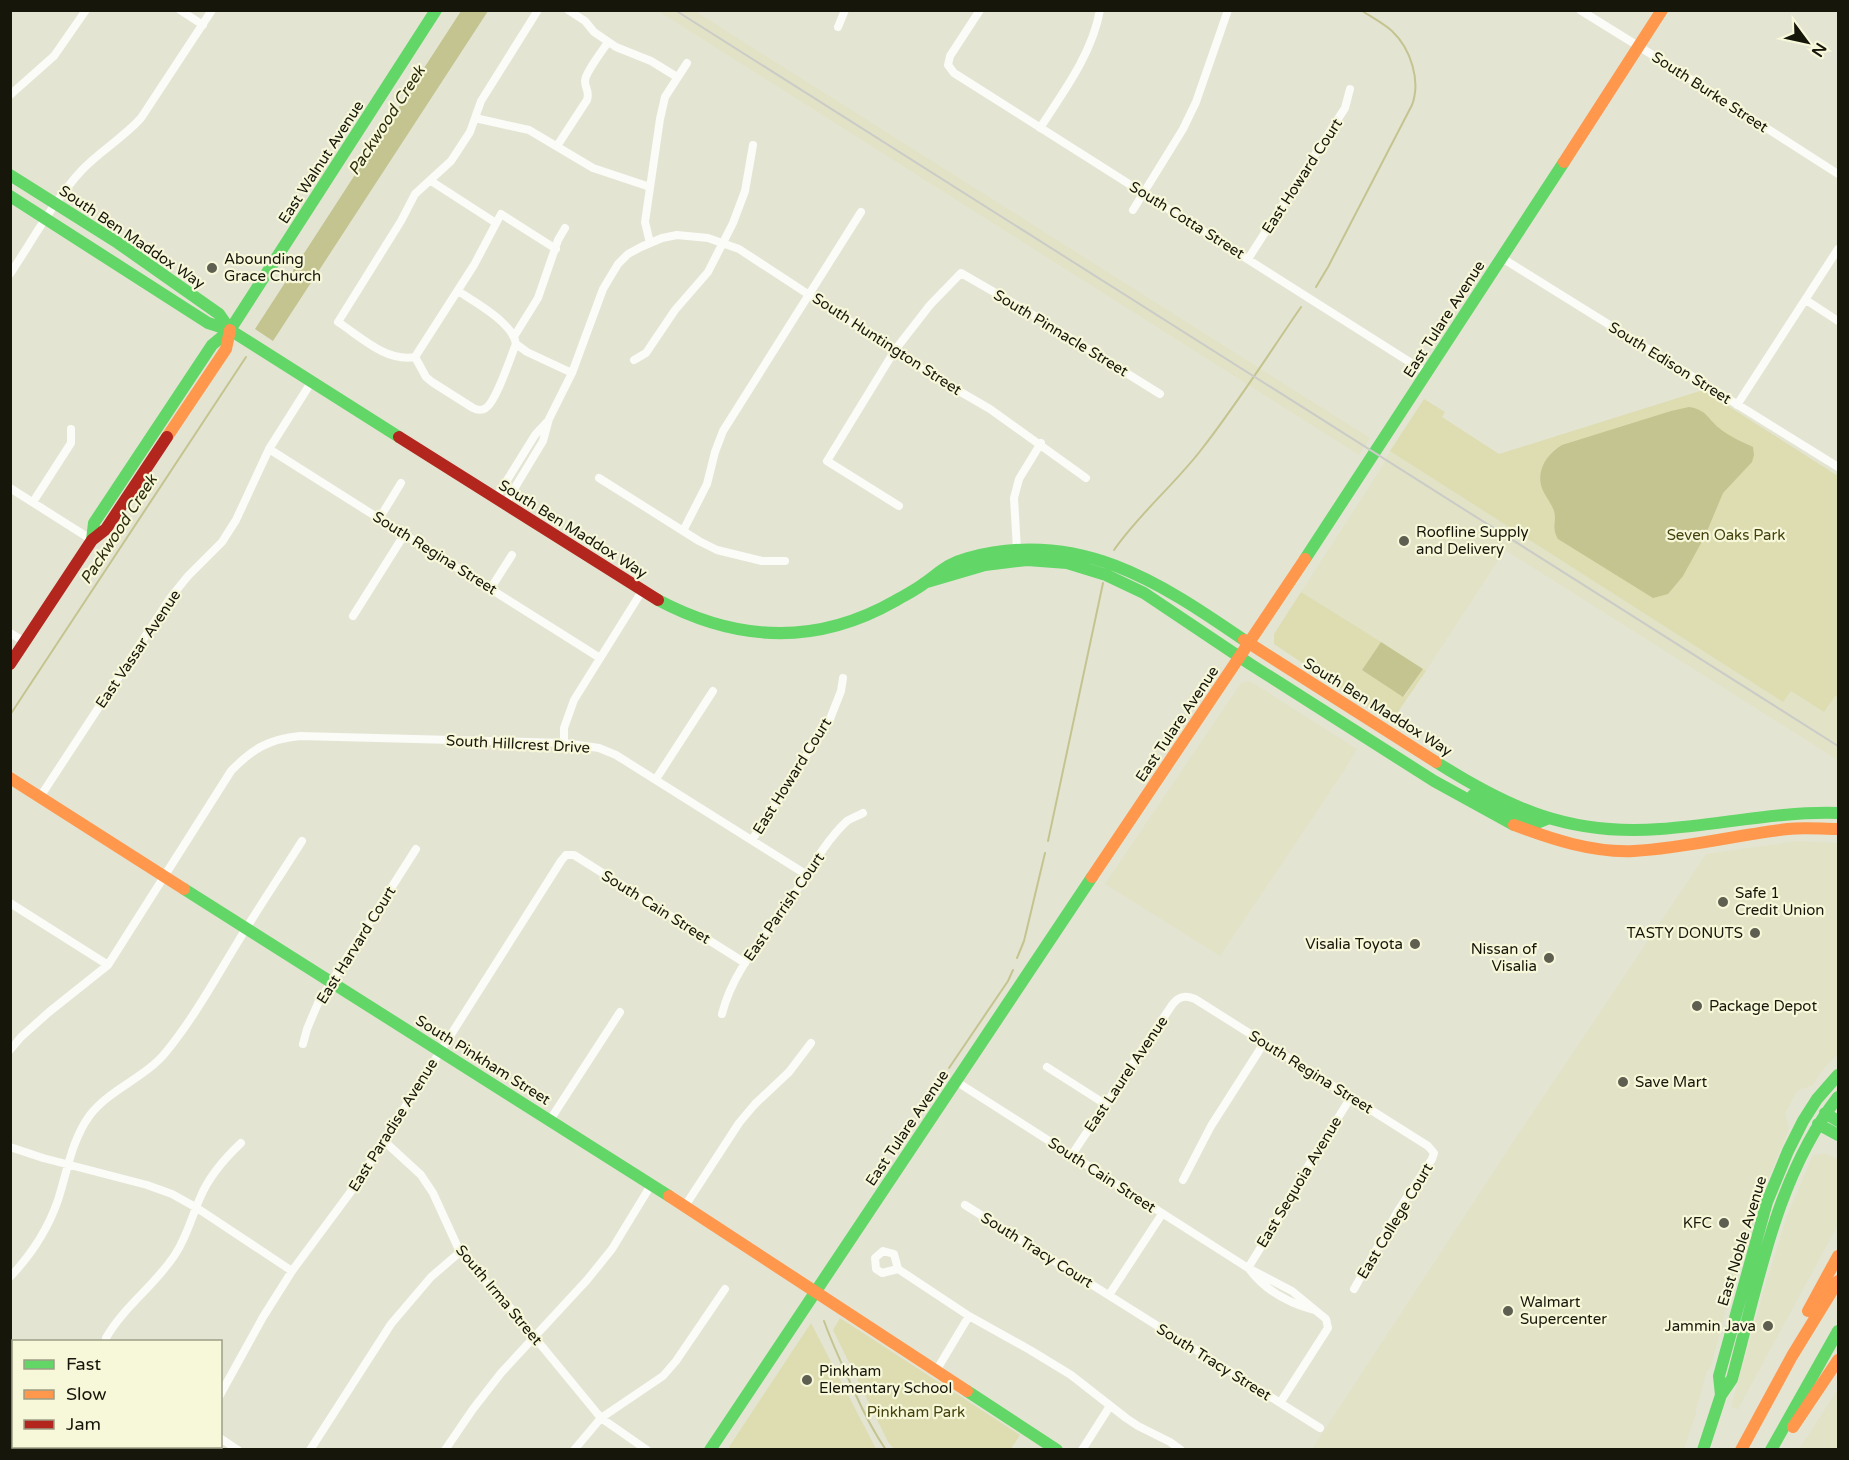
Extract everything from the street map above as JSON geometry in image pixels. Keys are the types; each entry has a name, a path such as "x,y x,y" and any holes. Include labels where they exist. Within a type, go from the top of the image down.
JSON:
{"main road":[{"name":"East Walnut Avenue","path":"10,664 92,540 94,523 212,345 230,330 436,10"},
{"name":"East Tulare Avenue","path":"710,1449 1240,657 1662,10"},
{"name":"South Ben Maddox Way","path":"10,175 118,243 219,314 230,330"},
{"name":"South Ben Maddox Way","path":"10,196 208,323 230,330 312,381 642,591 681,613 714,626 746,633 782,634 813,631 850,622 883,608 927,582 940,569 957,562 986,554 1017,550 1079,554 1136,571 1167,588 1249,643 1493,796 1547,819 1626,830 1676,828 1773,814 1839,813"},
{"name":"South Ben Maddox Way","path":"927,582 1010,561 1046,560 1082,566 1109,574 1144,593 1240,657 1486,812 1513,825 1557,840 1590,847 1632,851 1712,842 1789,829 1839,829"},
{"name":"South Pinkham Street","path":"10,778 685,1206 1057,1449"},
{"path":"1448,789 1454,785 1460,787 1491,805 1532,822 1537,823 1547,819"},
{"name":"East Noble Avenue","path":"1721,1395 1719,1376 1762,1219 1785,1159 1806,1117 1820,1095 1839,1075"},
{"name":"East Noble Avenue","path":"1703,1449 1721,1395 1732,1379 1784,1196 1806,1146 1822,1118 1839,1097"},
{"path":"1822,1118 1839,1121"},
{"path":"1822,1118 1839,1135"},
{"path":"1765,1404 1785,1353 1839,1256"},
{"path":"1741,1449 1765,1404 1839,1281"},
{"path":"1771,1449 1839,1331"},
{"path":"1777,1449 1839,1360"}],"street":[{"path":"10,95 54,56 86,10"},
{"path":"180,10 203,25"},
{"path":"10,274 82,170 141,118 212,10"},
{"path":"415,357 390,356 338,322 401,221 415,194 451,161 470,132 481,101 538,10"},
{"path":"568,10 616,47 651,61 678,77"},
{"path":"838,27 845,10"},
{"name":"South Cotta Street","path":"980,10 950,56 948,65 954,73 1427,373"},
{"path":"1040,128 1088,48 1100,10"},
{"path":"1133,210 1183,129 1196,102 1228,10"},
{"name":"South Burke Street","path":"1580,10 1839,174"},
{"path":"557,146 587,99 590,92 585,81 587,74 608,42"},
{"path":"501,501 537,452 549,419 572,374 603,289 610,276 628,254 650,243 645,222 665,97 687,63"},
{"name":"East Howard Court","path":"1248,259 1345,108 1350,89"},
{"path":"475,118 529,130 593,168 650,187"},
{"path":"634,360 646,353 675,310 708,272 724,243 745,191 753,146"},
{"path":"431,181 496,223"},
{"path":"683,531 707,484 723,431 861,212"},
{"path":"415,357 474,265 501,214 556,249"},
{"path":"415,357 426,377 432,382 473,408 480,410 487,407 498,389 515,340 538,298 565,228"},
{"name":"South Huntington Street","path":"650,243 677,234 708,238 739,249 1041,443 1086,477"},
{"path":"1737,405 1839,249"},
{"name":"South Edison Street","path":"1502,258 1839,467"},
{"name":"South Pinnacle Street","path":"895,350 930,305 961,273 1160,394"},
{"path":"458,291 487,310 527,352 572,374"},
{"path":"1806,300 1839,321"},
{"path":"895,350 827,461 899,506"},
{"name":"East Vassar Avenue","path":"40,797 171,597 188,576 222,542 237,520 269,449 312,381"},
{"path":"33,502 71,443 71,429"},
{"path":"1017,550 1014,498 1019,478 1041,443"},
{"name":"South Regina Street","path":"269,449 600,658"},
{"path":"599,478 717,550 762,561 785,561"},
{"path":"379,519 401,483"},
{"path":"10,488 92,540"},
{"path":"352,616 404,535"},
{"path":"491,588 512,555"},
{"path":"564,743 564,728 574,700 642,591"},
{"path":"10,633 25,642"},
{"name":"East Howard Court","path":"752,840 830,719 841,691 843,678"},
{"path":"656,779 712,691"},
{"name":"South Hillcrest Drive","path":"10,1050 49,1012 108,965 231,771 246,755 281,738 300,736 564,743 599,748 616,754 807,875"},
{"name":"East Parrish Court","path":"722,1014 731,987 807,875 847,820 863,813"},
{"path":"10,1277 24,1262 42,1234 57,1202 80,1131 90,1114 165,1054 198,1008 302,841"},
{"name":"East Harvard Court","path":"303,1044 318,1003 416,849"},
{"name":"South Cain Street","path":"566,855 574,855 746,963"},
{"name":"East Paradise Avenue","path":"222,1391 263,1317 292,1271 333,1218 566,855"},
{"path":"10,903 108,965"},
{"name":"South Regina Street","path":"1184,996 1196,999 1428,1146 1434,1153"},
{"name":"East Laurel Avenue","path":"1071,1156 1172,1005 1184,996"},
{"path":"550,1120 620,1012"},
{"path":"685,1206 739,1123 755,1104 789,1072 811,1043"},
{"path":"1182,1180 1211,1126 1264,1043"},
{"path":"1047,1067 1105,1104"},
{"name":"South Cain Street","path":"957,1082 1248,1268 1265,1287 1298,1306 1314,1310 1326,1319 1328,1323 1325,1333 1280,1403"},
{"name":"East Sequoia Avenue","path":"1248,1268 1351,1097"},
{"name":"South Irma Street","path":"383,1140 421,1175 433,1193 460,1252 534,1336 601,1418 647,1449"},
{"path":"106,1338 120,1316 142,1296 176,1253 210,1179 222,1161 241,1143"},
{"path":"10,1147 172,1194 292,1271"},
{"name":"East College Court","path":"1354,1289 1434,1153"},
{"path":"445,1449 501,1373 587,1280 612,1249 651,1185"},
{"name":"South Tracy Court","path":"965,1205 1109,1295"},
{"path":"1109,1295 1162,1214"},
{"path":"310,1449 392,1324 431,1277 460,1252"},
{"path":"898,1269 969,1316 1063,1370 1138,1426 1180,1449"},
{"path":"574,1449 601,1418 663,1376 676,1361 725,1289"},
{"name":"South Tracy Street","path":"1109,1295 1320,1428"},
{"path":"936,1371 969,1316"},
{"path":"1082,1449 1110,1406"},
{"path":"222,1439 238,1449"}],"shaded area":[{"path":"461,11 488,11 273,341 255,329"},
{"path":"658,11 695,11 1370,438 1359,455"},
{"path":"1689,407 1703,412 1723,431 1753,447 1754,455 1752,462 1723,493 1705,536 1683,576 1668,594 1653,598 1558,539 1555,531 1554,511 1542,488 1541,472 1545,461 1562,445"},
{"path":"1390,451 1783,702 1838,617 1838,760 1505,550 1426,671 1301,592"},
{"path":"1381,642 1423,669 1403,697 1362,670"},
{"path":"1250,681 1357,749 1220,956 1105,884 1241,683"},
{"path":"1798,841 1838,843 1838,1054 1821,1072 1813,1085 1797,1091 1785,1114 1789,1129 1764,1189 1745,1255 1733,1281 1711,1367 1707,1371 1684,1449 1312,1449 1513,1142 1706,854"},
{"path":"1827,1154 1838,1159 1838,1225 1738,1409 1731,1407 1787,1216 1813,1155"},
{"path":"1838,1389 1838,1449 1799,1449"}],"green space":[{"name":"Seven Oaks Park","path":"1703,390 1838,476 1838,697 1835,696 1824,712 1791,691 1783,702 1390,451 1424,399 1445,412 1442,417 1499,454"},
{"path":"1301,592 1381,642 1362,670 1404,697 1423,669 1426,671 1391,722 1274,644 1274,634"},
{"name":"Pinkham Park","path":"840,1318 1020,1435 1011,1449 894,1449 888,1442 833,1330"},
{"name":"Pinkham Elementary School","path":"811,1323 876,1449 732,1449 729,1447"}],"waterway":[{"path":"1316,287 1415,96 1415,76 1409,56 1399,38 1361,10"},
{"path":"1114,550 1134,524 1201,450 1301,307"},
{"name":"Packwood Creek","path":"10,715 246,357"},
{"path":"1048,841 1103,583"},
{"path":"1017,958 1024,941 1045,853"},
{"path":"949,1068 1008,981 1013,970"},
{"path":"824,1321 861,1406 886,1450"}],"railway":[{"path":"675,10 1838,746"}],"traffic: fast":[{"path":"92,540 94,523 212,345 230,330 436,10"},
{"path":"1305,559 1564,162"},
{"path":"10,175 118,243 219,314 230,330"},
{"path":"10,196 208,323 230,330 399,437"},
{"path":"658,600 688,614 747,631 806,632 836,626 865,616 895,601 961,560 1008,550 1045,550 1081,555 1148,580 1244,640"},
{"path":"927,582 985,565 1027,560 1067,563 1106,575 1144,593 1250,664 1434,781 1514,825"},
{"path":"1436,762 1463,779 1516,806 1542,816 1597,828 1660,829 1793,814 1838,813"},
{"path":"1473,795 1528,821 1537,823 1547,819"},
{"path":"710,1450 1092,877"},
{"path":"184,889 669,1196"},
{"path":"1721,1395 1719,1376 1767,1202 1803,1121 1817,1099 1838,1075"},
{"path":"1703,1450 1721,1395 1732,1379 1761,1269 1784,1196 1799,1161 1817,1128 1838,1097"},
{"path":"1825,1113 1838,1121"},
{"path":"1818,1124 1838,1135"},
{"path":"1771,1450 1838,1331"},
{"path":"967,1391 1057,1450"}],"traffic: slow":[{"path":"1564,162 1662,10"},
{"path":"167,437 226,349 230,330"},
{"path":"1092,877 1305,559"},
{"path":"1244,640 1436,762"},
{"path":"10,778 184,889"},
{"path":"1514,825 1572,844 1619,851 1673,847 1788,829 1838,829"},
{"path":"669,1196 967,1391"},
{"path":"1808,1311 1838,1256"},
{"path":"1741,1450 1792,1356 1838,1281"},
{"path":"1793,1427 1838,1360"}],"traffic: jam":[{"path":"10,664 92,540 106,529 167,437"},
{"path":"399,437 658,600"}],"place":[{"name":"Abounding Grace Church","path":"212,268"},
{"name":"Roofline Supply and Delivery","path":"1404,541"},
{"name":"Safe 1 Credit Union","path":"1723,902"},
{"name":"TASTY DONUTS","path":"1755,933"},
{"name":"Visalia Toyota","path":"1415,944"},
{"name":"Nissan of Visalia","path":"1549,958"},
{"name":"Package Depot","path":"1697,1006"},
{"name":"Save Mart","path":"1623,1082"},
{"name":"KFC","path":"1724,1223"},
{"name":"Walmart Supercenter","path":"1508,1311"},
{"name":"Jammin Java","path":"1768,1326"},
{"name":"Pinkham Elementary School","path":"807,1380"}]}
